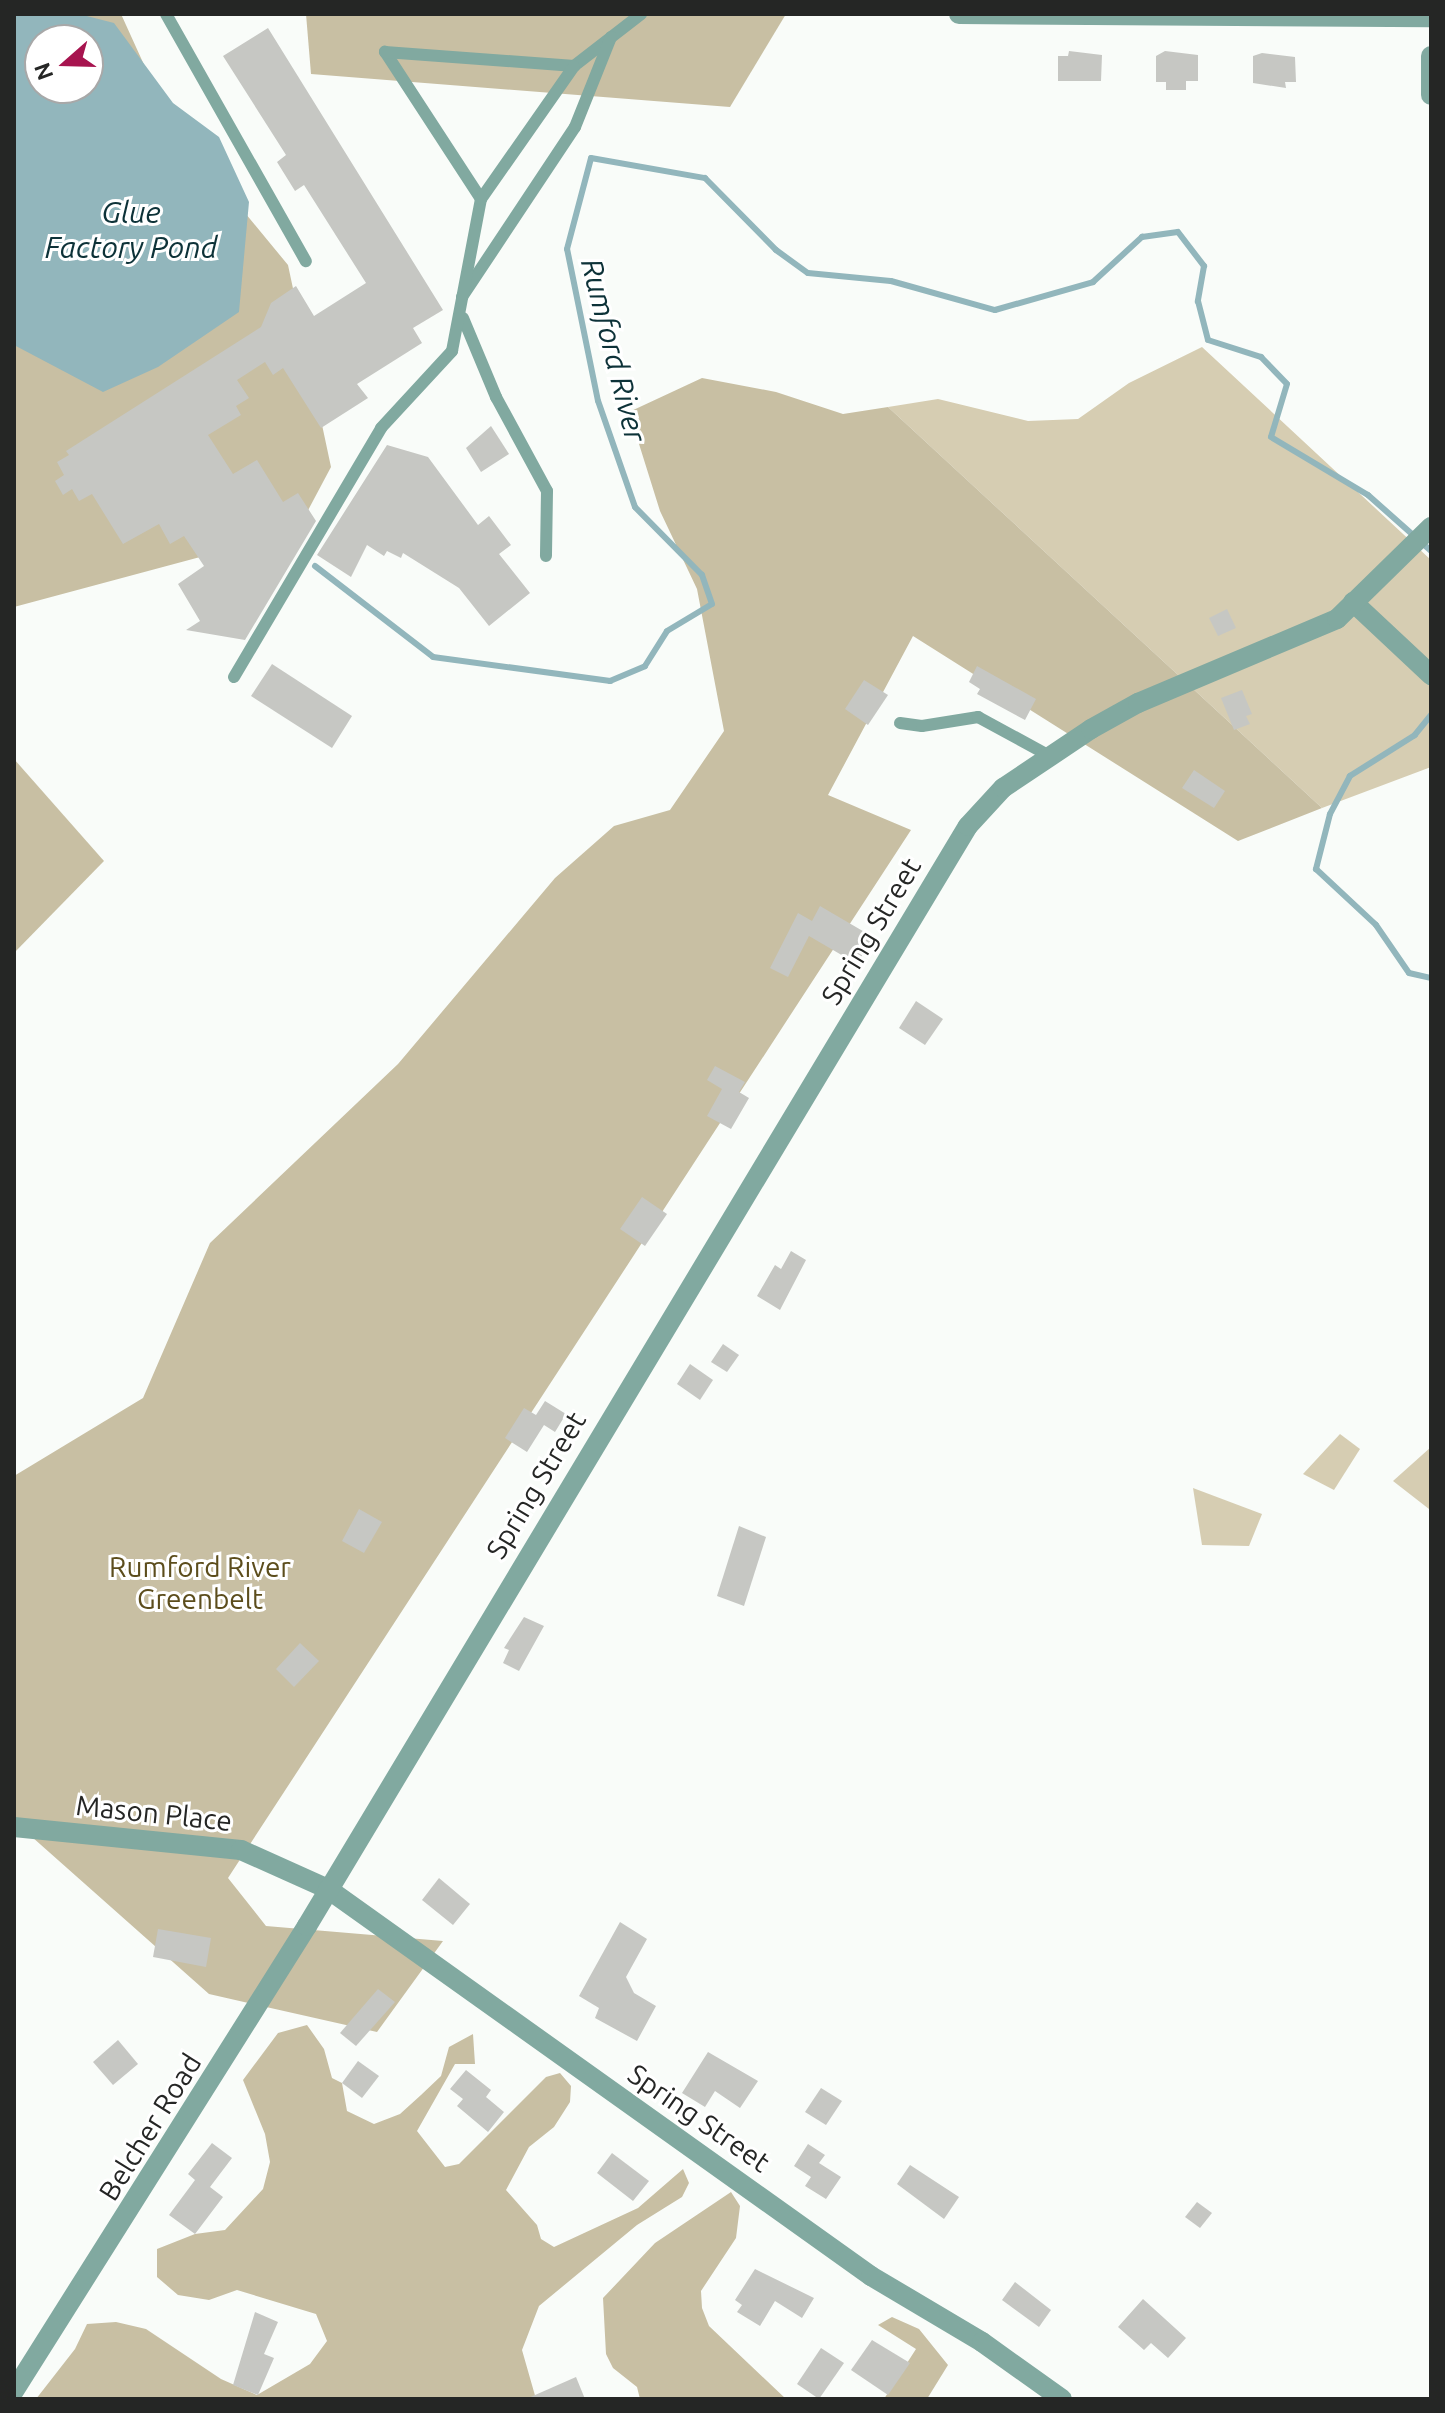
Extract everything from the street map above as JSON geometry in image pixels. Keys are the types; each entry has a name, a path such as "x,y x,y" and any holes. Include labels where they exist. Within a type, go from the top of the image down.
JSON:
{"street":[{"path":"959,14 1431,17"},
{"path":"1431,56 1431,95"},
{"name":"Spring Street","path":"1062,2399 982,2342 871,2276 328,1889 934,878 987,806 1048,755 1138,703 1299,639 1337,619 1421,536"},
{"path":"1353,602 1431,675"},
{"name":"Mason Place","path":"14,1827 241,1850 328,1889"},
{"name":"Belcher Road","path":"14,2391 328,1889"}],"lane":[{"path":"166,14 306,261"},
{"path":"546,556 547,491 496,397 463,318 462,297 481,199 574,66 641,14"},
{"path":"462,297 575,127 612,37"},
{"path":"481,199 385,52 574,66"},
{"path":"234,677 381,428 452,351 463,318"},
{"path":"900,723 922,726 978,717 1048,755"}],"shaded area":[{"path":"1202,347 1431,560 1431,767 1322,808 888,407 938,399 1028,421 1078,419 1129,383"},
{"path":"1340,1434 1360,1449 1334,1490 1303,1474"},
{"path":"1431,1447 1431,1508 1429,1509 1393,1481"},
{"path":"1193,1488 1262,1514 1249,1546 1202,1545"}],"green space":[{"path":"14,14 121,14 170,122 288,265 331,467 297,531 14,607"},
{"path":"306,14 786,14 730,107 311,74"},
{"name":"Rumford River Greenbelt","path":"702,378 776,392 843,414 888,407 1322,808 1238,841 913,636 828,795 911,830 228,1878 266,1926 443,1941 377,2032 209,1994 14,1821 14,1476 143,1398 210,1243 398,1064 555,878 614,826 670,810 724,731 697,589 660,511 629,412"},
{"path":"14,759 104,861 14,953"},
{"path":"307,2025 324,2049 332,2078 342,2083 347,2111 374,2124 400,2114 421,2095 441,2076 449,2047 473,2034 475,2064 455,2064 417,2131 445,2167 459,2164 546,2077 560,2073 571,2086 570,2102 554,2127 529,2147 506,2190 537,2225 541,2239 554,2247 638,2208 683,2169 689,2183 682,2197 637,2225 539,2306 522,2350 536,2399 36,2399 75,2349 87,2324 116,2322 146,2329 221,2379 257,2395 310,2364 327,2341 316,2314 237,2290 209,2300 178,2295 157,2277 157,2249 195,2234 225,2230 263,2189 270,2162 265,2134 243,2080 278,2033"},
{"path":"731,2192 740,2206 736,2238 701,2291 702,2308 709,2326 786,2399 640,2399 637,2387 613,2368 606,2354 603,2298 655,2243"},
{"path":"892,2317 919,2329 948,2365 927,2399 884,2399 916,2349 878,2325"}],"water":[{"name":"Glue Factory Pond","path":"14,14 79,14 114,23 173,103 219,137 249,202 239,312 158,367 103,392 14,345"}],"building":[{"path":"268,28 443,310 413,328 422,343 357,384 368,398 321,428 283,368 273,375 265,362 237,380 249,398 236,406 241,415 208,435 233,474 257,460 283,502 298,493 316,521 245,640 186,630 200,621 178,584 204,566 184,536 170,544 159,524 123,544 92,494 79,501 72,489 63,495 55,481 64,475 57,462 69,455 66,451 261,327 271,303 296,286 314,316 366,283 304,185 295,191 277,162 286,155 223,56"},
{"path":"1069,51 1102,55 1101,81 1058,81 1058,56 1068,56"},
{"path":"1165,51 1198,55 1198,81 1186,81 1186,90 1166,90 1166,82 1156,82 1156,56"},
{"path":"1262,53 1295,57 1296,82 1285,82 1286,88 1253,83 1253,56"},
{"path":"491,426 509,454 481,472 466,448"},
{"path":"387,445 428,457 478,525 489,516 511,545 499,554 530,593 489,626 459,588 403,553 401,558 387,551 384,556 367,545 351,577 317,555"},
{"path":"1227,609 1236,628 1218,636 1209,618"},
{"path":"272,664 352,716 332,748 251,696"},
{"path":"977,666 1036,699 1025,720 977,694 980,689 969,682"},
{"path":"864,680 888,695 868,725 845,709"},
{"path":"1242,690 1252,714 1246,716 1250,724 1234,730 1221,698"},
{"path":"1194,770 1225,791 1214,808 1182,788"},
{"path":"820,906 873,937 857,964 809,936 788,977 770,968 798,913 812,921"},
{"path":"916,1001 943,1019 925,1045 899,1028"},
{"path":"715,1066 745,1082 739,1092 749,1098 731,1129 707,1116 722,1089 707,1080"},
{"path":"642,1197 667,1214 645,1246 620,1229"},
{"path":"791,1251 806,1260 780,1310 757,1296 775,1265 781,1269"},
{"path":"723,1344 739,1355 727,1372 711,1362"},
{"path":"690,1364 713,1380 700,1400 677,1384"},
{"path":"545,1401 566,1414 555,1432 544,1425 527,1452 505,1438 524,1408 536,1415"},
{"path":"359,1509 382,1522 364,1553 342,1541"},
{"path":"739,1526 766,1537 744,1606 717,1596"},
{"path":"524,1617 544,1626 519,1671 503,1663 509,1650 504,1648"},
{"path":"300,1643 319,1661 294,1687 276,1669"},
{"path":"439,1878 470,1904 453,1925 422,1900"},
{"path":"620,1922 647,1939 626,1977 634,1993 656,2006 637,2041 595,2018 599,2008 579,1996"},
{"path":"158,1929 211,1938 206,1967 153,1957"},
{"path":"378,1989 395,2002 356,2046 340,2033"},
{"path":"118,2040 138,2064 113,2085 93,2062"},
{"path":"708,2052 758,2081 740,2108 715,2091 705,2107 682,2093"},
{"path":"358,2061 379,2076 362,2098 342,2083"},
{"path":"466,2070 491,2090 486,2097 504,2112 488,2132 457,2106 463,2099 450,2089"},
{"path":"821,2088 842,2101 826,2125 805,2112"},
{"path":"212,2143 232,2158 210,2187 223,2197 195,2234 169,2215 195,2180 188,2174"},
{"path":"808,2144 825,2155 819,2163 841,2177 826,2199 805,2186 811,2177 794,2166"},
{"path":"612,2153 649,2181 633,2201 597,2173"},
{"path":"910,2165 959,2197 944,2219 897,2184"},
{"path":"1197,2202 1212,2213 1200,2228 1185,2217"},
{"path":"755,2269 814,2298 802,2318 775,2301 760,2326 737,2312 742,2305 735,2300"},
{"path":"1015,2282 1051,2310 1039,2327 1002,2300"},
{"path":"1143,2299 1186,2338 1168,2358 1151,2343 1144,2350 1118,2327"},
{"path":"255,2312 278,2322 264,2354 274,2358 258,2395 233,2385"},
{"path":"872,2340 910,2363 888,2395 851,2370"},
{"path":"821,2348 844,2363 819,2399 797,2384"},
{"path":"576,2377 585,2399 526,2399"}],"waterway":[{"name":"Rumford River","path":"315,566 433,657 610,681 645,666 667,631 712,604 702,575 635,507 598,401 567,249 591,158 705,178 776,250 808,273 891,281 995,310 1093,282 1142,237 1178,232 1204,266 1198,301 1208,340 1261,357 1287,384 1271,437 1368,495 1431,551"},
{"name":"Rumford River","path":"1431,715 1415,735 1350,776 1330,814 1316,869 1376,925 1409,973 1431,978"}]}
